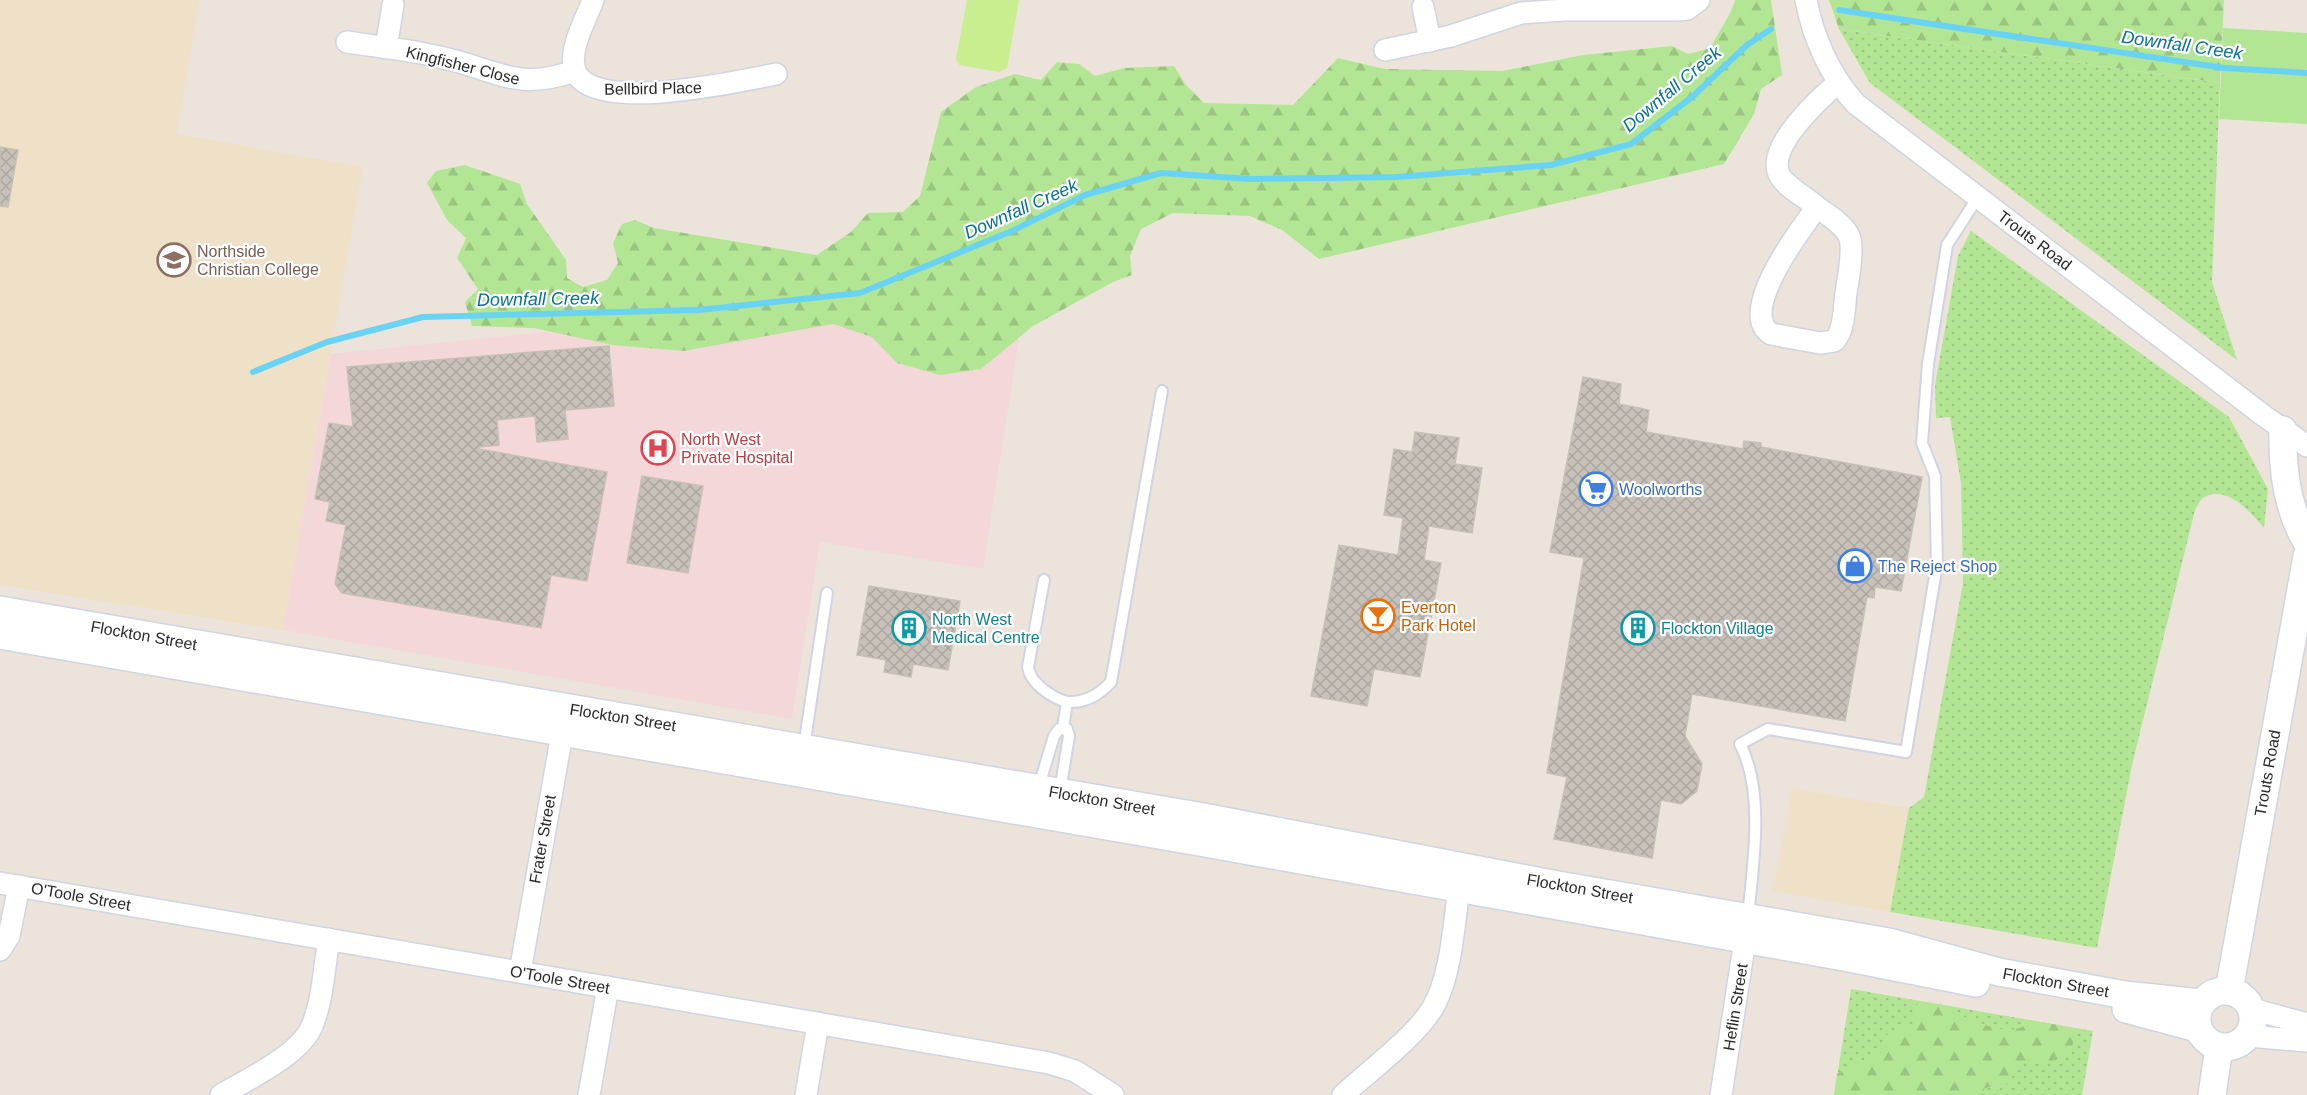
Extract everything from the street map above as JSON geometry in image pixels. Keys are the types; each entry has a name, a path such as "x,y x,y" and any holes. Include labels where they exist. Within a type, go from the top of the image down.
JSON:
{"street":[{"path":"575,71 574,51 593,0"},
{"path":"1385,50 1430,41 1521,13 1565,10 1679,10 1687,9 1699,0"},
{"name":"Trouts Road","path":"1806,0 1817,40 1839,82 1848,95 1869,115 2307,446"},
{"name":"Kingfisher Close","path":"386,48 393,5"},
{"path":"1423,7 1430,41"},
{"name":"Kingfisher Close","path":"347,42 444,58 523,81 550,79 575,71"},
{"name":"Bellbird Place","path":"575,71 587,86 614,91 697,89 776,74"},
{"path":"1817,207 1768,284 1761,303 1760,320 1765,331 1771,334 1825,344 1834,341 1839,335 1850,241 1848,232 1817,207 1781,178 1777,161 1782,147 1806,113 1839,82"},
{"path":"2283,430 2282,463 2297,525 2307,542"},
{"name":"Trouts Road","path":"2229,991 2307,556"},
{"name":"Flockton Street","path":"0,610 564,720 1459,888 1747,929"},
{"name":"Flockton Street","path":"0,635 564,720 804,747 1049,791 1747,929 2122,1008 2199,1015"},
{"name":"Frater Street","path":"520,972 564,720"},
{"path":"0,950 9,936 9,884"},
{"name":"O'Toole Street","path":"9,884 1062,1066 1087,1077 1113,1095"},
{"path":"1343,1095 1418,1026 1432,1008 1443,982 1459,888"},
{"name":"Heflin Street","path":"1721,1095 1747,929"},
{"path":"221,1095 282,1058 305,1038 315,1017 329,939"},
{"path":"589,1095 608,987"},
{"path":"2229,991 2243,997 2252,1009 2253,1019 2248,1036 2235,1046 2219,1047 2206,1040 2199,1015 2213,993 2229,991"},
{"path":"2252,1009 2307,1024"},
{"path":"806,1095 818,1023"},
{"path":"2248,1036 2307,1041"},
{"path":"2212,1095 2219,1047"}],"lane":[{"path":"1747,929 1755,857 1754,808 1749,764 1740,744 1768,729 1906,752 1937,564 1935,476 1925,453 1922,437 1928,364 1947,245 1950,237 1978,197"},
{"path":"1044,580 1029,673 1041,687 1066,702 1080,702 1094,696 1111,682 1162,391"},
{"path":"804,747 827,593"},
{"path":"1064,729 1066,702"},
{"path":"1059,729 1067,729 1069,736 1049,791 1054,736 1059,729"}],"shaded area":[{"name":"Northside Christian College","path":"0,0 200,0 177,134 363,167 283,630 0,585"},
{"name":"North West Private Hospital","path":"1028,282 983,569 820,542 792,719 283,630 331,354"},
{"path":"1792,788 1909,808 1890,912 1773,891"}],"green space":[{"path":"967,0 1019,0 1007,68 999,72 959,65 956,59"},
{"path":"1735,0 1771,0 1782,75 1761,89 1754,114 1724,164 1319,259 1282,230 1250,216 1173,213 1141,229 1130,256 1132,275 1113,282 1033,326 981,369 940,375 897,363 872,337 833,324 684,351 612,345 534,328 472,326 465,302 478,289 457,258 466,238 447,220 427,183 436,171 465,165 520,184 527,204 566,260 567,278 583,287 607,280 618,263 613,243 622,224 635,220 654,228 817,255 851,232 868,213 903,212 920,196 941,112 976,87 1015,74 1041,80 1057,62 1079,64 1095,76 1124,68 1174,66 1186,85 1204,103 1293,105 1338,58 1385,69 1502,71 1583,55 1672,46 1688,54 1711,48"},
{"path":"1829,0 2224,0 2220,83 1839,29"},
{"path":"2223,28 2307,33 2307,124 2219,119"},
{"path":"1839,29 2220,83 2212,282 2237,360 1870,83"},
{"path":"1971,231 2229,417 2268,489 2264,528 2237,501 2223,495 2213,494 2202,498 2195,510 2132,765 2097,948 1890,912 1909,808 1924,797 1963,583 1961,483 1950,417 1936,418 1935,385 1958,256"},
{"path":"1851,989 2093,1031 2082,1095 1834,1095"},
{"path":"1923,1002 1955,1007 1959,1015 1996,1028 2015,1029 2030,1020 2074,1028 2077,1035 2069,1050 2059,1058 2022,1064 2015,1070 2010,1083 1985,1088 1981,1095 1834,1095 1837,1074 1886,1050 1885,1036 1899,1028 1915,1026 1916,1005"}],"building":[{"path":"0,147 18,150 8,207 0,206"},
{"path":"609,346 614,406 565,410 568,439 537,442 535,416 497,420 499,445 479,447 479,449 607,472 587,581 551,575 541,628 342,593 335,584 346,525 326,521 330,502 315,499 329,423 353,427 347,367"},
{"name":"Flockton Village","path":"1583,377 1621,384 1619,404 1649,410 1646,432 1743,449 1744,441 1761,443 1761,447 1922,477 1901,591 1875,587 1874,598 1867,597 1845,721 1692,694 1685,736 1702,764 1697,791 1681,804 1661,800 1652,858 1554,839 1567,777 1547,773 1584,558 1550,552"},
{"name":"Everton Park Hotel","path":"1415,432 1459,438 1455,464 1482,468 1472,533 1429,526 1424,560 1441,563 1420,677 1374,669 1367,706 1311,696 1339,545 1398,555 1403,518 1384,515 1394,449 1412,452"},
{"path":"642,476 703,486 688,573 627,563"},
{"name":"North West Medical Centre","path":"869,586 960,601 948,670 913,664 911,677 884,672 886,660 857,655"}],"waterway":[{"name":"Downfall Creek","path":"1839,10 2224,68 2307,73"},
{"name":"Downfall Creek","path":"253,372 327,342 423,317 699,310 860,293 1012,231 1085,195 1161,173 1250,179 1397,177 1551,165 1631,144 1692,97 1747,45 1771,29"}],"place":[{"name":"Northside Christian College","path":"174,260"},
{"name":"North West Private Hospital","path":"658,448"},
{"name":"Woolworths","path":"1596,489"},
{"name":"The Reject Shop","path":"1855,566"},
{"name":"Everton Park Hotel","path":"1378,616"},
{"name":"North West Medical Centre","path":"909,628"},
{"name":"Flockton Village","path":"1638,628"}]}
